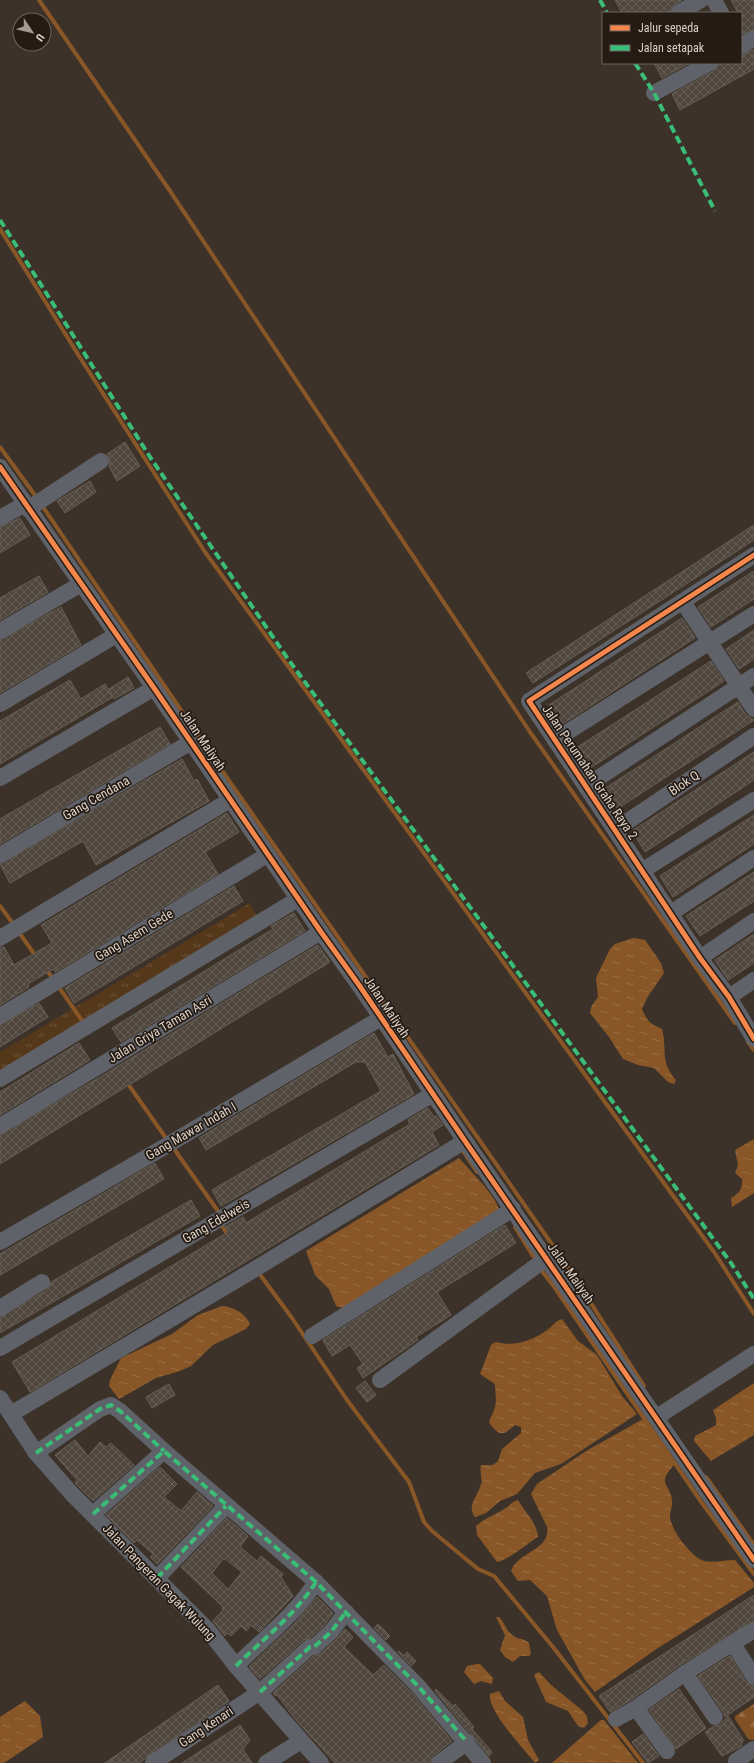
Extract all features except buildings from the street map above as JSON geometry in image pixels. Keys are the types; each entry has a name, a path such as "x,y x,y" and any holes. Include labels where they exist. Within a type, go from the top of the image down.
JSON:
{"street":[{"path":"680,12 701,0"},
{"path":"714,0 720,12"},
{"path":"742,45 754,38"},
{"path":"654,93 708,64"},
{"path":"0,518 28,505 101,461"},
{"name":"Jalan Maliyah","path":"0,467 28,505 76,587 112,638 154,688 187,745 260,854 429,1097 459,1145 508,1212 547,1258 754,1560"},
{"name":"Jalan Perumahan Graha Raya 2","path":"754,555 529,701 700,958 729,997 754,1039"},
{"path":"0,631 76,587"},
{"path":"683,602 754,709"},
{"path":"555,740 754,614"},
{"path":"0,704 112,638"},
{"path":"586,786 754,676"},
{"path":"0,778 154,688"},
{"name":"Blok Q","path":"615,830 754,736"},
{"name":"Gang Cendana","path":"0,855 187,745"},
{"path":"642,870 754,800"},
{"path":"11,932 226,803"},
{"name":"Gang Asem Gede","path":"0,1016 53,979 260,854"},
{"path":"671,913 754,858"},
{"path":"0,1079 293,902"},
{"path":"700,958 754,921"},
{"name":"Jalan Griya Taman Asri","path":"0,1126 316,935"},
{"name":"Gang Asem Gede","path":"0,1006 53,979"},
{"path":"729,997 754,980"},
{"name":"Gang Mawar Indah I","path":"0,1242 171,1144 377,1021"},
{"name":"Gang Edelweis","path":"0,1348 429,1097"},
{"path":"11,1414 250,1272 459,1145"},
{"path":"312,1336 508,1212"},
{"path":"380,1380 547,1258"},
{"path":"0,1308 42,1282"},
{"path":"656,1417 754,1354"},
{"name":"Jalan Pangeran Gagak Wulung","path":"0,1398 36,1453 93,1514 208,1630 236,1666 322,1763"},
{"path":"36,1453 100,1409 111,1406 120,1411 226,1506 316,1582 418,1686 483,1763"},
{"path":"93,1514 164,1451"},
{"path":"158,1578 226,1506"},
{"path":"236,1666 294,1611 307,1597 316,1582"},
{"name":"Gang Kenari","path":"153,1763 260,1692 310,1647 314,1647 331,1632 346,1612"},
{"path":"616,1719 636,1708 685,1673 754,1630"},
{"path":"733,1644 754,1676"},
{"path":"685,1673 715,1716"},
{"path":"636,1708 667,1751"},
{"path":"266,1763 301,1741"},
{"path":"439,1763 466,1742"},
{"path":"736,1761 754,1749"}],"green space":[{"path":"250,903 257,917 0,1075 0,1052"},
{"path":"754,1704 754,1740 751,1740 748,1739 735,1719 735,1716"}],"water":[{"path":"633,938 645,940 661,963 664,973 647,998 642,1009 649,1022 662,1029 667,1067 676,1080 674,1084 668,1082 654,1068 638,1065 623,1059 609,1037 590,1013 591,1007 598,997 596,978 610,949 615,944"},
{"path":"754,1139 754,1193 732,1207 731,1198 736,1195 742,1185 742,1179 735,1173 738,1165 735,1150"},
{"path":"459,1158 489,1192 498,1206 499,1212 379,1287 342,1308 336,1306 329,1289 315,1275 306,1251"},
{"path":"222,1306 239,1311 250,1324 246,1329 213,1345 191,1366 156,1378 119,1399 109,1386 110,1380 121,1358 172,1334 198,1315"},
{"path":"562,1319 578,1341 597,1355 622,1396 637,1414 561,1464 535,1473 517,1494 500,1501 486,1513 475,1517 472,1505 480,1489 482,1479 480,1470 481,1465 493,1465 498,1461 502,1449 521,1433 521,1427 515,1425 505,1433 499,1433 491,1426 490,1421 496,1404 495,1384 480,1374 491,1345 496,1342 509,1344 529,1340 541,1334"},
{"path":"754,1383 754,1435 711,1461 694,1441 695,1436 716,1425 716,1418 713,1410"},
{"path":"643,1419 674,1465 665,1480 672,1500 670,1515 671,1521 682,1542 693,1554 704,1561 715,1562 735,1560 754,1583 754,1587 655,1650 595,1692 585,1680 557,1630 547,1596 530,1580 518,1581 511,1571 520,1559 544,1541 547,1535 547,1527 531,1494 537,1484 586,1451"},
{"path":"518,1500 533,1522 538,1537 512,1555 497,1562 477,1535 476,1526"},
{"path":"496,1617 499,1617 512,1635 529,1643 531,1654 529,1656 520,1656 513,1662 505,1657 500,1650 505,1635"},
{"path":"480,1664 493,1678 492,1684 481,1681 474,1684 464,1672 467,1666"},
{"path":"539,1672 551,1685 583,1711 587,1716 588,1723 584,1728 578,1726 568,1711 546,1702 534,1675"},
{"path":"499,1691 505,1701 523,1717 528,1740 539,1760 535,1763 507,1730 494,1710 490,1694"},
{"path":"25,1701 40,1716 43,1737 4,1763 0,1763 0,1717"},
{"path":"601,1720 604,1720 638,1763 552,1763"}],"waterway":[{"path":"39,0 170,191 530,732 735,1023"},
{"path":"0,229 84,364 205,552 714,1252 754,1314"},
{"path":"0,447 37,498"},
{"path":"41,504 221,769 567,1266 644,1386"},
{"path":"0,906 14,925"},
{"path":"18,931 37,958"},
{"path":"45,968 54,980"},
{"path":"58,986 83,1022"},
{"path":"748,1042 754,1050"},
{"path":"126,1081 168,1141"},
{"path":"172,1146 220,1214"},
{"path":"461,1148 477,1172"},
{"path":"224,1223 222,1226 229,1236"},
{"path":"515,1227 533,1256"},
{"path":"541,1270 553,1285 702,1503 754,1574"},
{"path":"258,1272 292,1318 347,1400 409,1482 424,1522 432,1531 478,1569 494,1576 553,1647 643,1763"},
{"path":"706,1477 754,1545"}],"marked path":[{"path":"600,0 606,12"},
{"path":"636,64 654,93 715,211"},
{"path":"0,220 150,457 288,659 731,1263 754,1299"},
{"path":"36,1453 100,1409 111,1405 120,1411 164,1451"},
{"path":"93,1514 164,1451 316,1582 418,1686 467,1742"},
{"path":"157,1578 226,1506"},
{"path":"236,1666 289,1616 316,1582"},
{"path":"260,1692 310,1647 314,1647 331,1632 346,1612"}],"cycle path":[{"path":"0,467 359,985 754,1560"},
{"path":"754,555 529,701 700,958 729,997 754,1039"}]}
